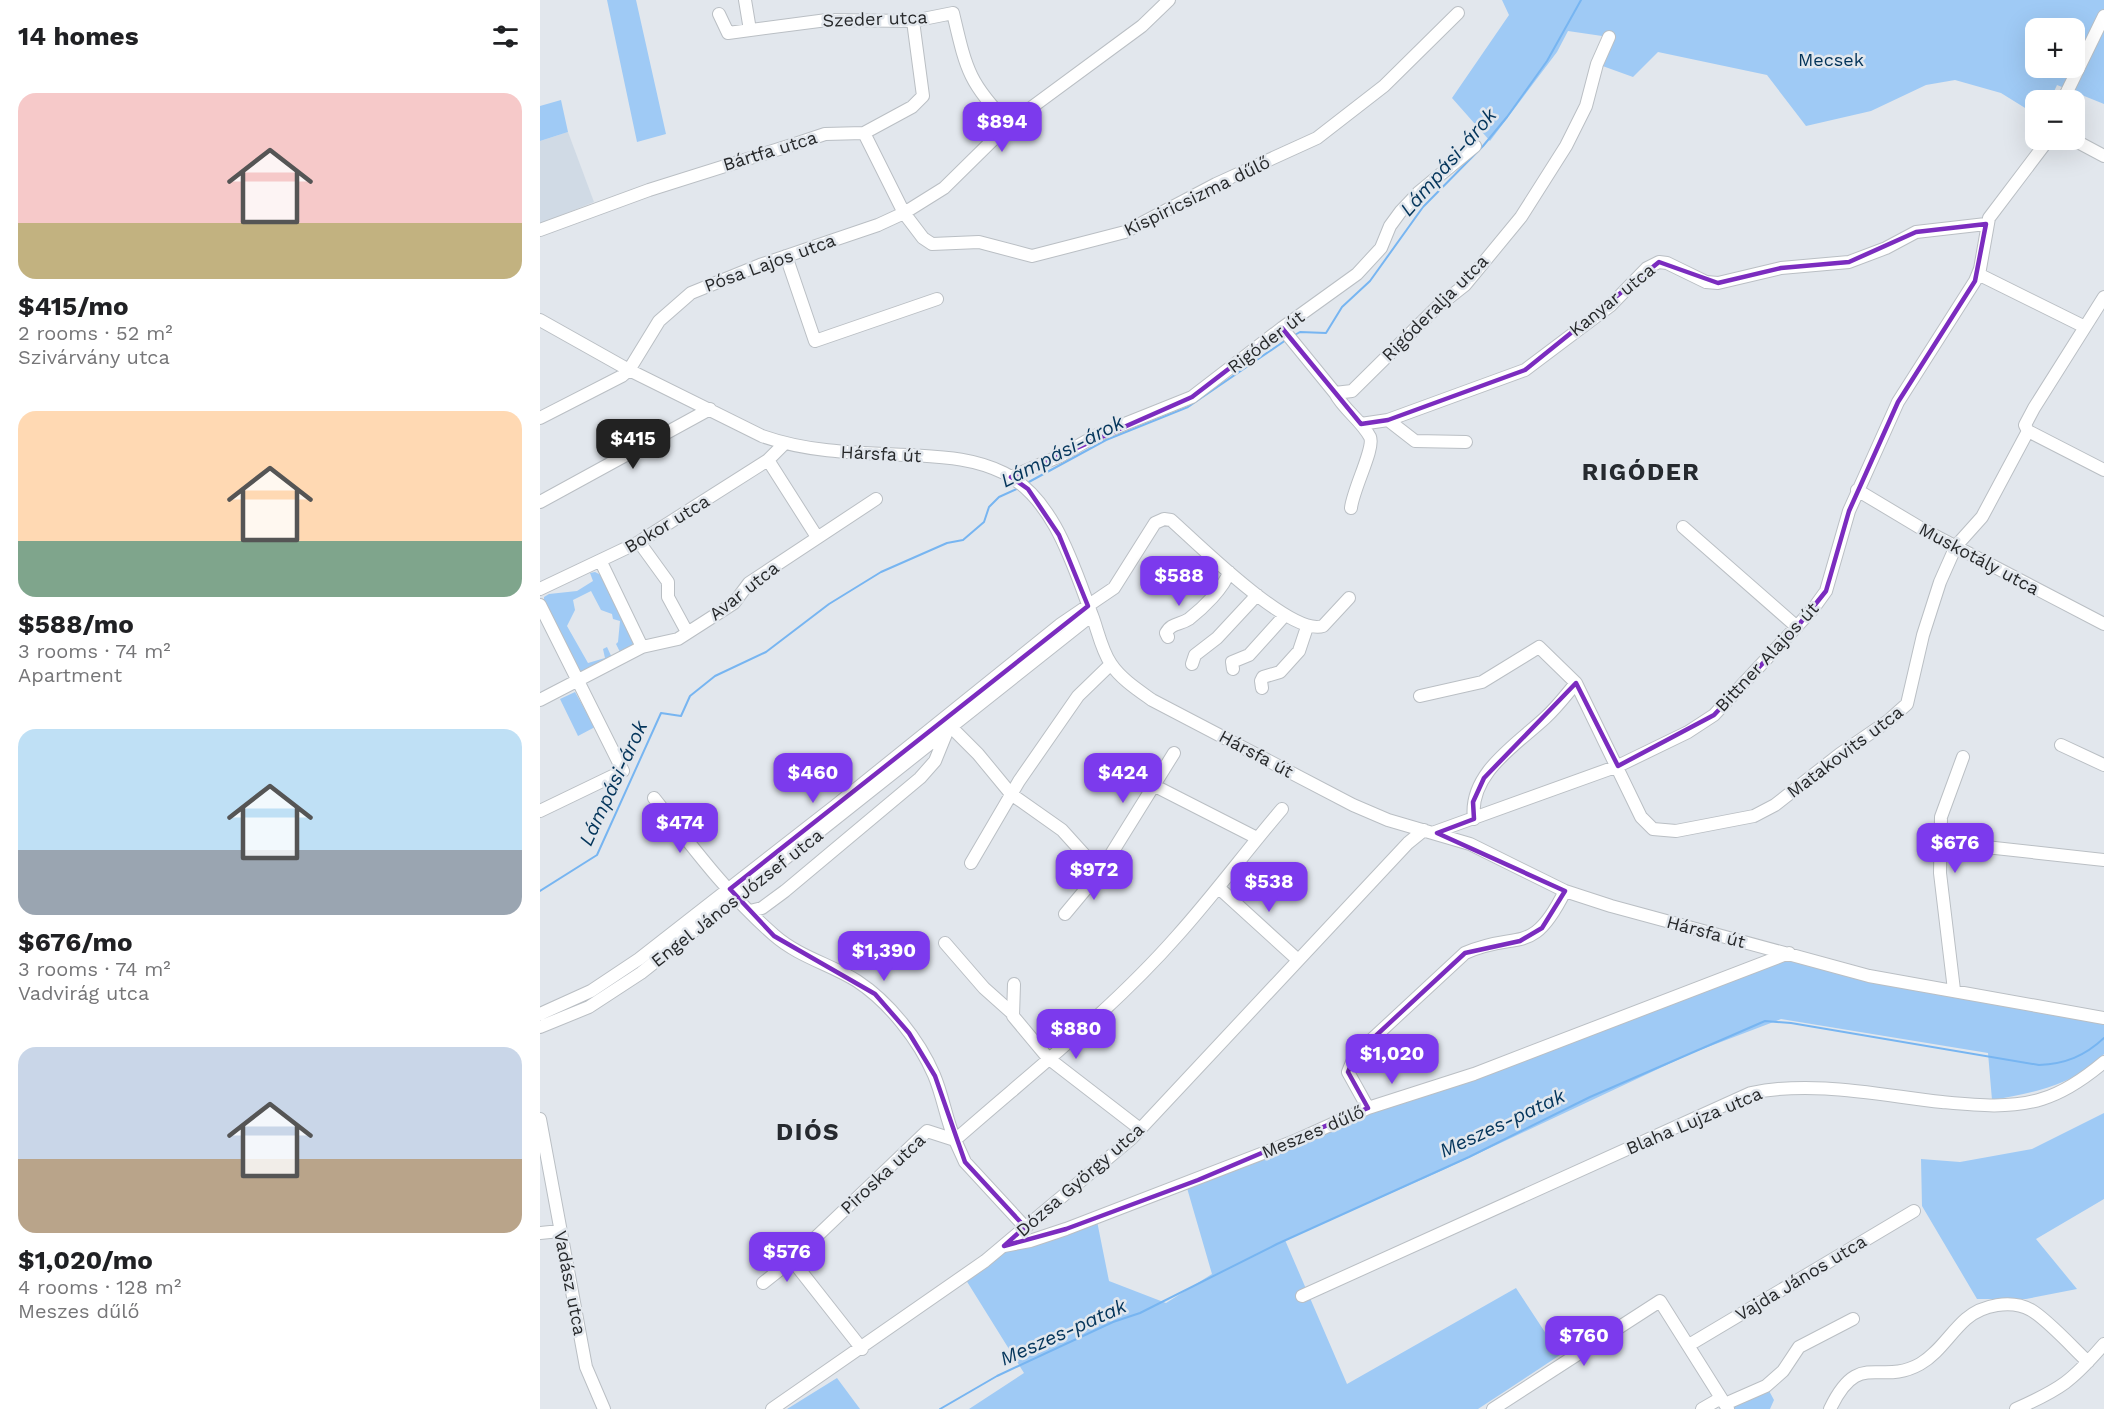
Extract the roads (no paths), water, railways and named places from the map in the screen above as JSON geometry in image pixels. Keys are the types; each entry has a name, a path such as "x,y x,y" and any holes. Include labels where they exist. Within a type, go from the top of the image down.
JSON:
{"street":[{"path":"745,0 750,30"},
{"path":"904,213 944,188 1009,124 1142,26 1169,0"},
{"name":"Szeder utca","path":"719,14 728,33 827,20 913,21 953,13 966,67 976,87 1009,124"},
{"name":"Kispiricsizma dűlő","path":"864,133 904,213 923,238 932,244 980,242 1032,256 1125,232 1216,184 1317,138 1384,86 1458,13"},
{"path":"2068,90 2104,16"},
{"name":"Bártfa utca","path":"540,230 649,190 825,134 864,133 921,100 923,89 913,21"},
{"name":"Rigóderalja utca","path":"1335,393 1352,391 1437,307 1465,285 1521,217 1566,146 1586,106 1597,64 1609,37"},
{"name":"Rigóder út","path":"1014,479 1098,435 1192,397 1288,334 1357,274 1381,248 1390,226 1418,193 1475,146"},
{"path":"2085,146 2104,156"},
{"name":"Bittner Alajos út","path":"1429,831 1474,819 1618,766 1679,738 1714,714 1797,627 1826,591 1839,539 1857,490 1898,402 1966,298 1978,274 1986,224 2041,150"},
{"name":"Pósa Lajos utca","path":"629,370 659,321 675,304 691,293 786,256 878,225 904,213"},
{"name":"Kanyar utca","path":"1361,424 1388,420 1525,370 1610,306 1647,268 1659,262 1667,263 1706,282 1718,283 1781,268 1849,262 1886,248 1916,232 1986,224"},
{"path":"786,256 814,341 937,299"},
{"path":"1978,274 2085,327"},
{"name":"Matakovits utca","path":"1420,696 1482,682 1539,646 1576,683 1641,817 1653,829 1676,831 1754,816 1775,805 1840,754 1888,721 1907,704 1923,635 1940,582 1956,546 1982,517 2028,431 2025,425 2034,408 2104,297"},
{"name":"Hársfa út","path":"540,320 629,370 762,436 784,444 839,452 956,458 984,464 1014,479 1028,489 1059,535 1111,664 1130,684 1152,700 1353,805 1388,820 1470,844 1565,891 1611,906 1869,976 2104,1018"},
{"path":"1288,334 1335,393 1342,407 1361,424 1370,438 1372,448 1362,468 1351,508"},
{"path":"540,418 629,370"},
{"path":"540,502 710,409"},
{"path":"1388,420 1415,441 1466,442"},
{"path":"2028,431 2104,470"},
{"name":"Bokor utca","path":"540,589 639,542 768,460 784,444"},
{"path":"768,460 817,537"},
{"name":"Muskotály utca","path":"1857,490 1956,546 2104,624"},
{"name":"Avar utca","path":"540,700 577,683 642,647 678,639 734,603 749,583 876,499"},
{"path":"1090,611 1114,588 1149,530 1164,519 1171,520 1257,595 1307,627 1323,626 1349,598"},
{"path":"1683,526 1797,627"},
{"path":"639,542 668,582 668,597 687,632"},
{"path":"601,562 642,647"},
{"path":"1168,637 1166,633 1168,628 1189,619 1226,581 1229,572"},
{"path":"1192,664 1195,655 1217,638 1257,595"},
{"path":"540,604 577,683 623,771 540,811"},
{"name":"Engel János József utca","path":"540,1014 574,1000 608,981 734,894 949,730 1090,611"},
{"name":"Engel János József utca","path":"540,1027 570,1016 641,973 1061,624 1090,611"},
{"path":"1233,669 1232,662 1249,655 1285,615"},
{"path":"1262,688 1263,677 1280,672 1299,651 1307,627"},
{"path":"971,864 1011,795 1078,696 1111,664"},
{"path":"1474,819 1473,802 1484,778 1500,759 1548,716 1576,683"},
{"path":"750,911 762,908 785,891 920,778 935,761 949,730 978,754 1011,795 1062,830 1100,872"},
{"path":"2061,745 2104,765"},
{"path":"1065,914 1100,872 1174,753"},
{"path":"1954,990 1940,873 1941,817 1964,757"},
{"path":"1153,785 1257,838"},
{"path":"654,798 734,894 774,936 804,957 855,980 886,1006 919,1048 935,1076 955,1140 1094,1019 1147,967 1220,888 1282,809"},
{"name":"Dózsa György utca","path":"772,1409 862,1349 1004,1246 1140,1129 1408,843 1429,831"},
{"path":"1940,842 2104,860"},
{"path":"1220,888 1298,960"},
{"path":"1368,1108 1348,1072 1355,1055 1465,953 1477,948 1520,941 1536,933 1555,911 1565,891"},
{"path":"945,944 984,988 1012,1013 1048,1058 1140,1129"},
{"name":"Meszes dűlő","path":"1004,1246 1065,1230 1109,1210 1198,1180 1368,1108 1474,1074 1789,953"},
{"path":"1012,1013 1014,984"},
{"name":"Blaha Lujza utca","path":"1302,1296 1751,1093 1777,1088 1821,1089 1977,1106 2005,1105 2040,1100 2064,1090 2104,1062"},
{"name":"Vadász utca","path":"540,1119 586,1367 604,1409"},
{"name":"Piroska utca","path":"792,1260 927,1131 955,1140 965,1162 1025,1227"},
{"name":"Vajda János utca","path":"1689,1344 1914,1211"},
{"path":"540,1233 560,1231"},
{"path":"763,1283 792,1260 862,1349"},
{"path":"1493,1409 1660,1301 1689,1344 1724,1404"},
{"path":"1830,1409 1847,1380 1860,1372 1906,1369 1921,1363 1950,1338 1966,1319 1985,1308 2007,1304 2030,1310 2088,1362"},
{"path":"1702,1409 1724,1404 1766,1386 1783,1371 1799,1347 1853,1319"},
{"path":"2016,1409 2070,1382 2104,1344"}],"waterway":[{"name":"Lámpási-árok","path":"1293,336 1300,332 1326,333 1342,307 1370,281 1423,207 1483,146 1507,117 1547,61 1581,0"},
{"name":"Lámpási-árok","path":"1027,483 1106,440 1188,407 1286,340"},
{"name":"Lámpási-árok","path":"540,891 597,855 661,713 681,716 690,696 715,676 766,652 829,604 881,572 947,543 963,540 984,522 989,507 999,497 1019,488"},
{"name":"Meszes-patak","path":"940,1409 997,1376 1113,1322 1140,1313 1277,1244 1469,1157 1590,1097 1765,1021 1791,1023 2039,1065 2074,1058 2104,1038"}],"district":[{"name":"RIGÓDER","path":"1641,472"},
{"name":"DIÓS","path":"808,1132"}],"park label":[{"name":"Mecsek","path":"1831,60"}]}
